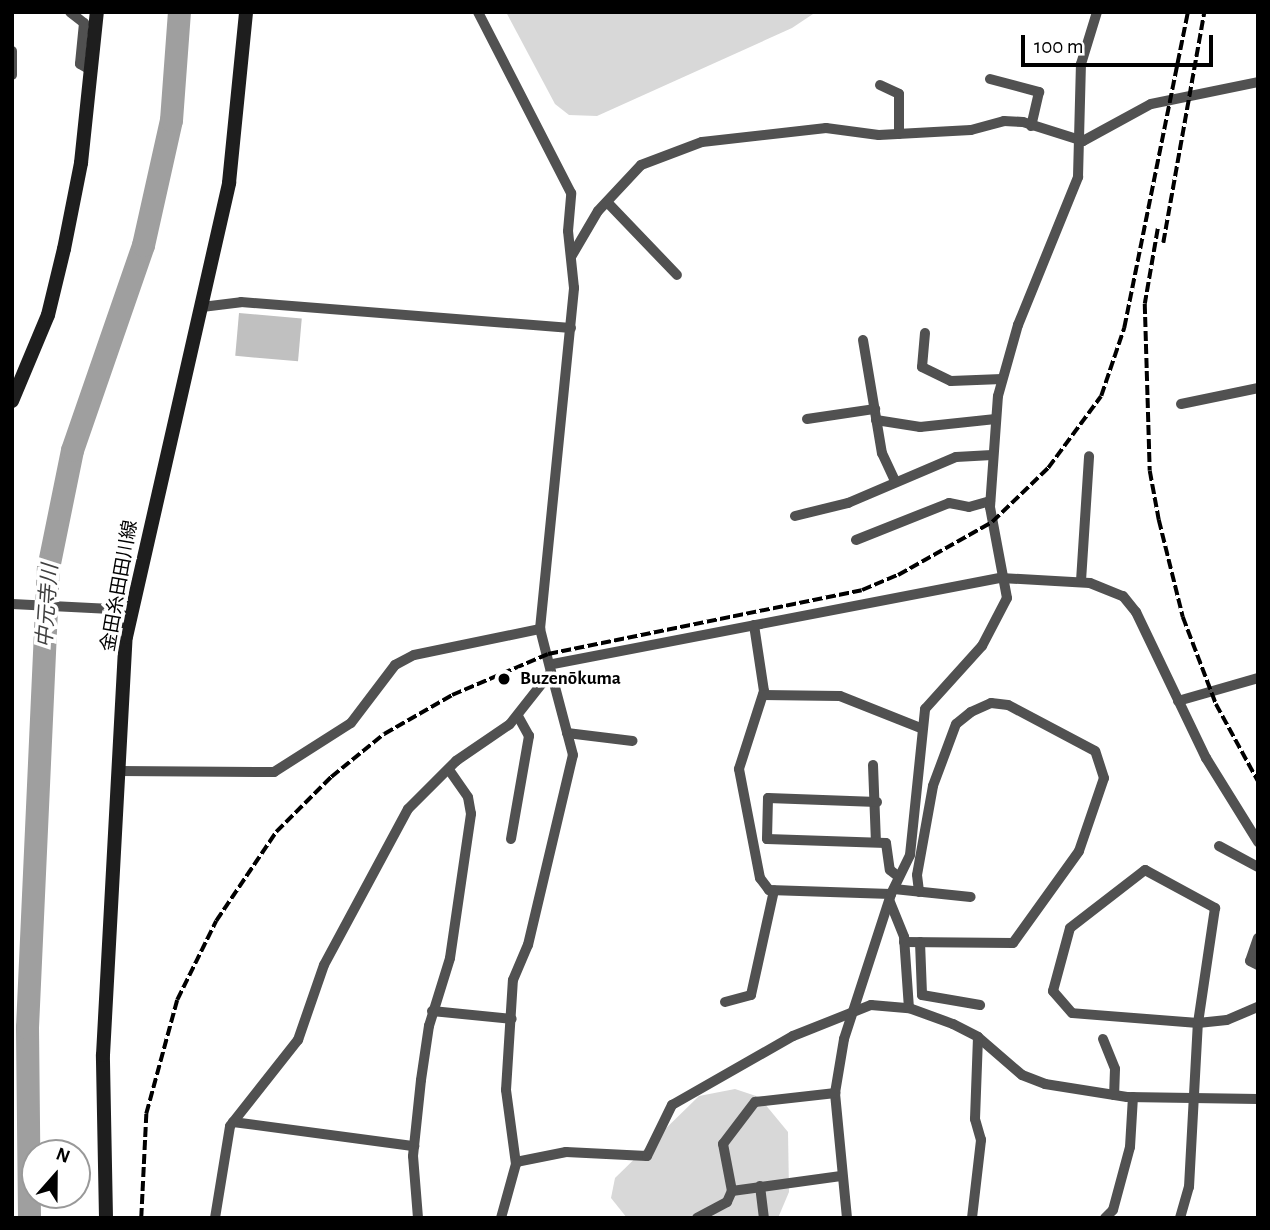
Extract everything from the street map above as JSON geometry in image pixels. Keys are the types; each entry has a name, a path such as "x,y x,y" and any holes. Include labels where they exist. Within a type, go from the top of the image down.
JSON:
{"main road":[{"path":"13,397 48,315 61,262 81,163 97,12"},
{"name":"金田糸田田川線","path":"106,1218 103,1055 127,610 202,307 239,118 246,12"}],"street":[{"path":"70,12 84,23 80,64 92,71"},
{"path":"478,12 571,193 571,328 540,629 573,755 569,785 533,909 528,945 513,980 506,1090 516,1162 501,1218"},
{"path":"847,1218 835,1093 853,1010 891,895 910,855 918,807 921,728 931,699 982,646 1007,598 1001,578 990,501 992,455 1002,379 1040,265 1078,177 1083,141 1082,54 1097,12"},
{"path":"12,51 12,75"},
{"path":"990,79 1039,92 1031,126"},
{"path":"571,257 607,202 641,165 702,142 826,128 900,134 971,130 1004,121 1083,141 1151,104 1258,82"},
{"path":"880,85 899,94 900,134"},
{"path":"607,202 677,275"},
{"path":"202,307 241,302 571,328"},
{"path":"925,333 922,367 951,381 1002,379"},
{"path":"863,340 876,415 895,481"},
{"path":"1181,404 1258,388"},
{"path":"807,419 876,415 920,427 996,419"},
{"path":"795,516 848,503 956,457 992,455"},
{"path":"1082,581 1089,456"},
{"path":"856,540 949,503 969,507 990,501"},
{"path":"215,1218 233,1122 298,1041 324,965 408,808 449,770 518,716 552,668 754,625 1001,578 1082,581 1123,596 1136,612 1178,701 1258,842"},
{"path":"12,604 127,610"},
{"path":"754,625 762,695 739,769 760,878 774,890 891,895 919,892 971,897"},
{"path":"119,771 274,772 351,723 395,665 414,655 540,629"},
{"path":"1178,701 1258,678"},
{"path":"762,695 840,696 921,728"},
{"path":"904,942 1013,943 1079,851 1104,778 1095,751 1007,705 991,703 971,712 956,724 933,786 919,892"},
{"path":"511,839 529,736 518,716"},
{"path":"568,733 634,741"},
{"path":"873,765 877,802 876,842"},
{"path":"418,1218 414,1146 432,1010 450,958 471,814 468,797 449,770"},
{"path":"877,802 768,798 767,839 886,843 890,870 899,877"},
{"path":"1219,846 1258,867"},
{"path":"1180,1218 1189,1187 1198,1023 1214,908 1144,870 1070,928 1054,991 1072,1013 1198,1023 1227,1020 1258,1007"},
{"path":"725,1002 751,996 774,890"},
{"path":"891,895 904,942 909,1008"},
{"path":"1258,938 1250,961 1258,965"},
{"path":"920,943 922,995 980,1005"},
{"path":"516,1162 566,1152 647,1156 672,1105 793,1036 853,1010 909,1008 978,1037 1022,1075 1114,1096 1193,1095 1258,1099"},
{"path":"432,1010 512,1019"},
{"path":"972,1218 981,1140 975,1119 978,1037"},
{"path":"1103,1039 1115,1069 1114,1096"},
{"path":"697,1218 727,1202 732,1191 723,1144 755,1102 835,1093"},
{"path":"1105,1218 1113,1210 1130,1147 1133,1097"},
{"path":"233,1122 414,1146"},
{"path":"732,1191 841,1177"},
{"path":"760,1186 764,1218"}],"shaded area":[{"path":"506,12 816,12 792,28 597,116 569,115 555,104"},
{"path":"735,1089 759,1097 788,1132 789,1192 778,1218 627,1218 611,1198 615,1178 699,1096"}],"building":[{"path":"239,313 302,318 298,361 235,356"}],"waterway":[{"name":"中元寺川","path":"29,1218 27,1027 48,568 72,450 143,245 171,120 179,12"}],"railway":[{"path":"141,1218 146,1114 177,1000 216,921 276,832 331,777 384,734 452,695 548,654 862,590 898,575 992,522 1048,468 1101,396 1124,328 1188,12"},
{"path":"1163,243 1204,12"},
{"path":"1158,229 1145,304 1150,471 1183,617 1216,704 1258,781"}],"place":[{"name":"Buzenōkuma","path":"504,679"}]}
